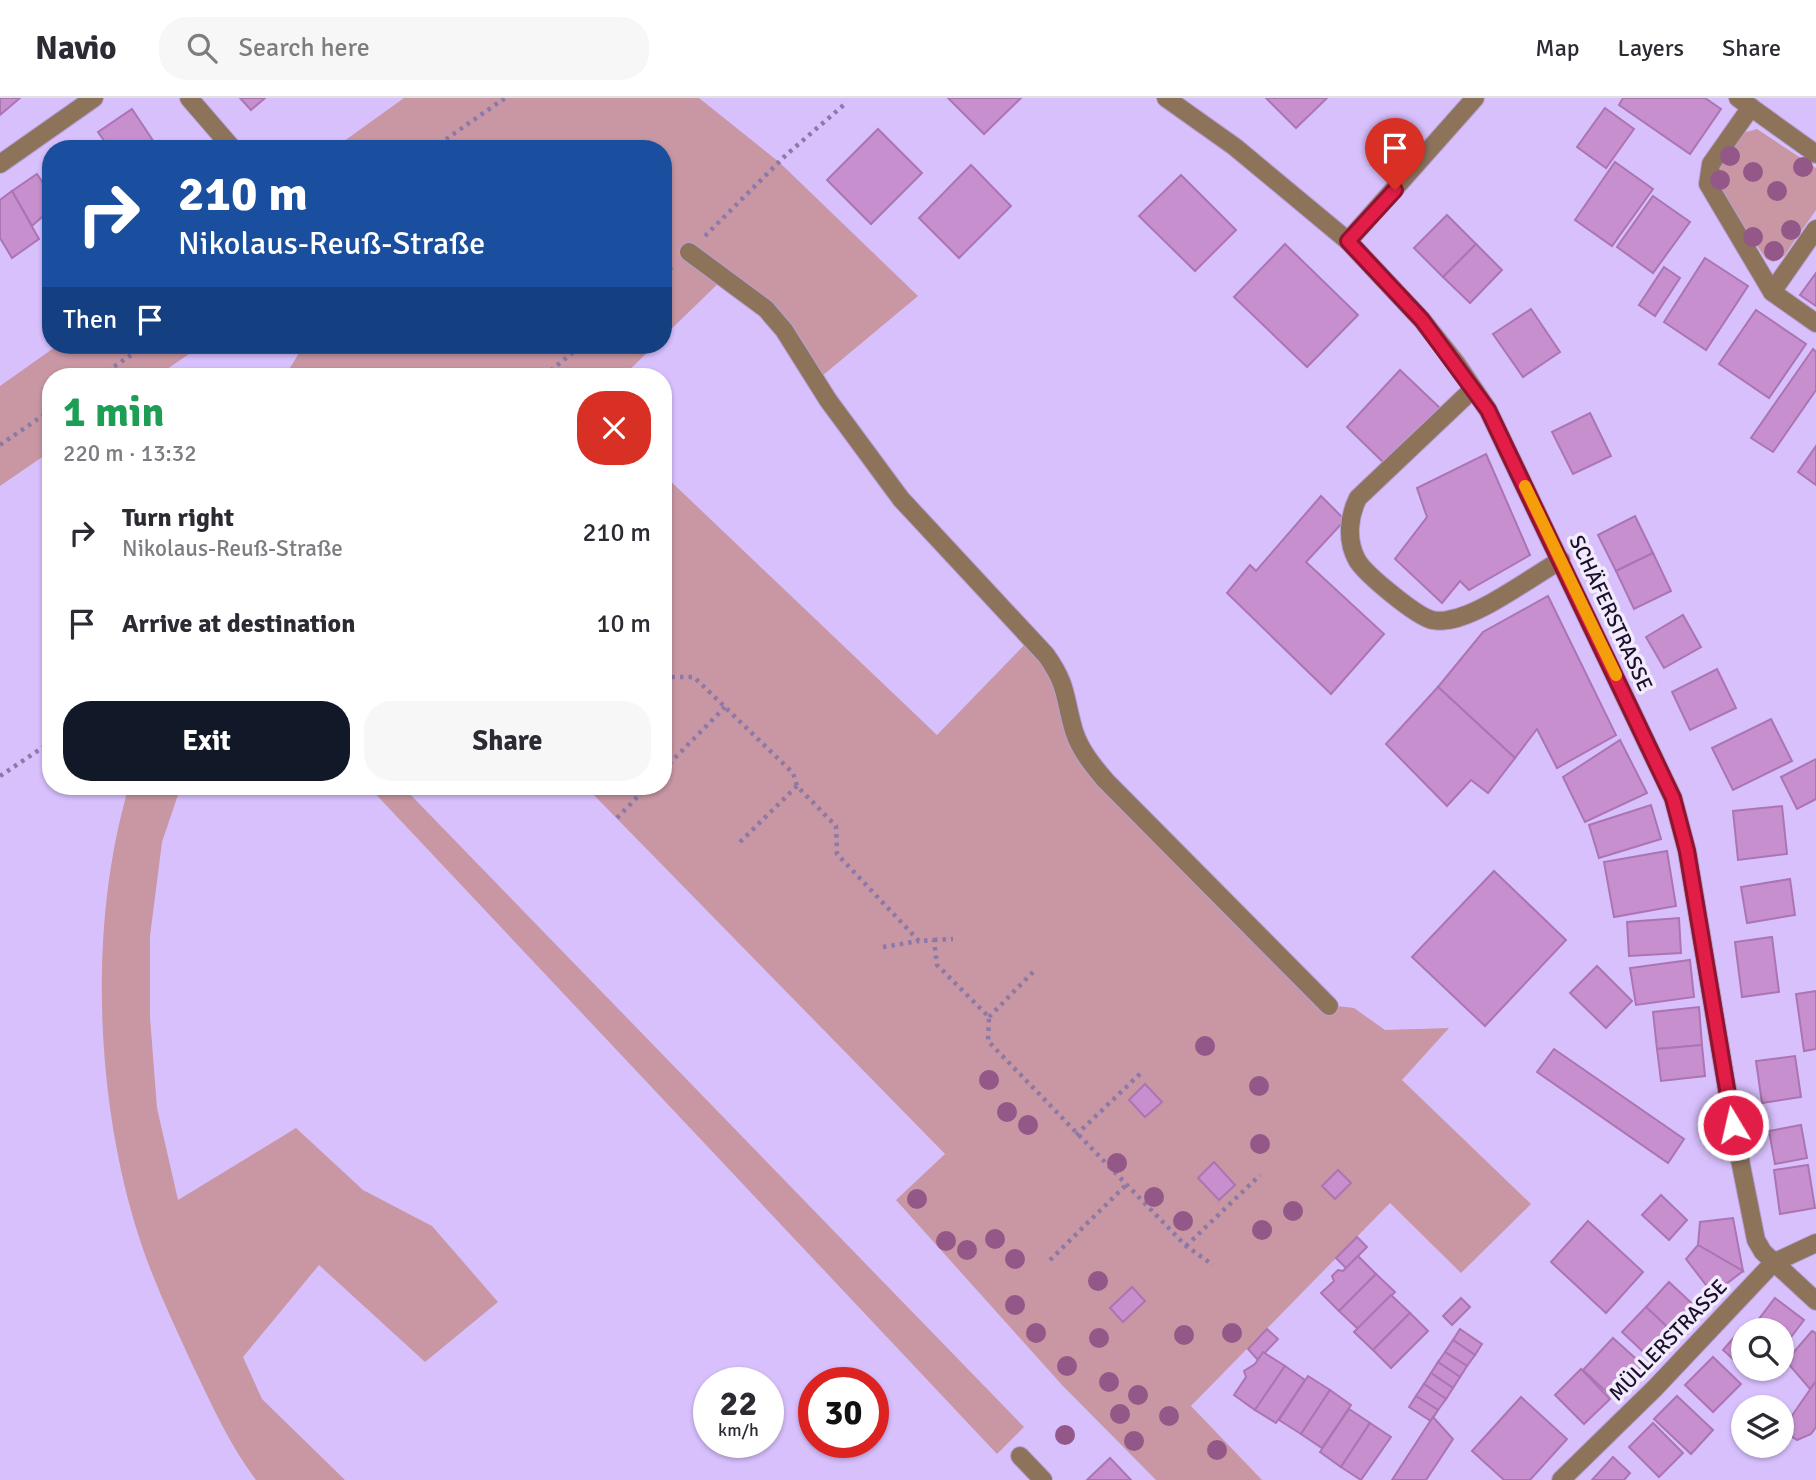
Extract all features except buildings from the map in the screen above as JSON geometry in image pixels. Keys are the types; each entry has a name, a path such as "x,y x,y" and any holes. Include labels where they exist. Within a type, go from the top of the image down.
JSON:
{"street":[{"path":"0,164 94,98"},
{"path":"189,98 225,140"},
{"name":"SCHÄFERSTRASSE","path":"1166,98 1235,147 1348,241 1422,320 1488,410 1673,798 1687,851 1751,1224 1763,1252 1816,1301"},
{"path":"1348,241 1475,98"},
{"path":"1816,154 1745,103 1711,164 1708,184 1772,292 1816,323"},
{"path":"1772,292 1816,229"},
{"path":"689,251 766,309 784,330 842,421 901,499 1046,655 1062,678 1074,732 1086,756 1106,781 1329,1006"},
{"path":"1473,389 1358,498 1351,513 1350,527 1357,560 1409,605 1431,620 1444,621 1466,617 1561,560"},
{"name":"MÜLLERSTRASSE","path":"1561,1480 1655,1388 1773,1263 1816,1243"},
{"path":"1020,1456 1043,1480"}],"path":[{"path":"445,140 505,98"},
{"path":"672,267 786,155 846,103"},
{"path":"112,368 133,354"},
{"path":"554,368 571,354"},
{"path":"0,445 42,416"},
{"path":"672,677 694,677 793,773 797,786 836,826 837,854 919,941"},
{"path":"672,761 725,707"},
{"path":"0,776 42,747"},
{"path":"740,842 797,786"},
{"path":"617,818 639,795"},
{"path":"883,947 953,939"},
{"path":"934,940 937,965 989,1017"},
{"path":"1033,972 989,1017 988,1041 1186,1246 1213,1265"},
{"path":"1076,1135 1143,1071"},
{"path":"1186,1246 1260,1175"},
{"path":"1050,1260 1126,1185"}],"shaded area":[{"path":"404,98 699,98 779,162 918,296 816,381 784,330 725,277 672,328 672,140 346,140"},
{"path":"1757,129 1816,168 1816,210 1784,256 1773,262 1766,259 1723,195 1718,175 1720,166 1743,133"},
{"path":"45,354 189,354 169,368 42,368 42,457 0,486 0,386"},
{"path":"298,354 646,354 631,368 290,368"},
{"path":"672,483 937,735 1031,638 1046,655 1085,756 1329,1005 1354,1008 1385,1030 1449,1028 1402,1080 1531,1204 1461,1273 1390,1203 1191,1406 1262,1480 1156,1480 1062,1385 896,1200 945,1154 594,795 672,795"},
{"path":"127,795 178,795 162,842 150,936 150,1017 157,1108 178,1200 296,1128 363,1190 432,1226 498,1302 425,1362 319,1265 243,1357 262,1399 345,1480 256,1480 229,1439 192,1364 139,1237 124,1184 113,1128 102,1012 107,895"},
{"path":"376,795 411,795 1024,1427 997,1454"}],"slow traffic":[{"path":"1525,486 1616,675"}],"route":[{"path":"1395,190 1348,241 1422,320 1488,410 1673,798 1687,851 1733,1125"}]}
